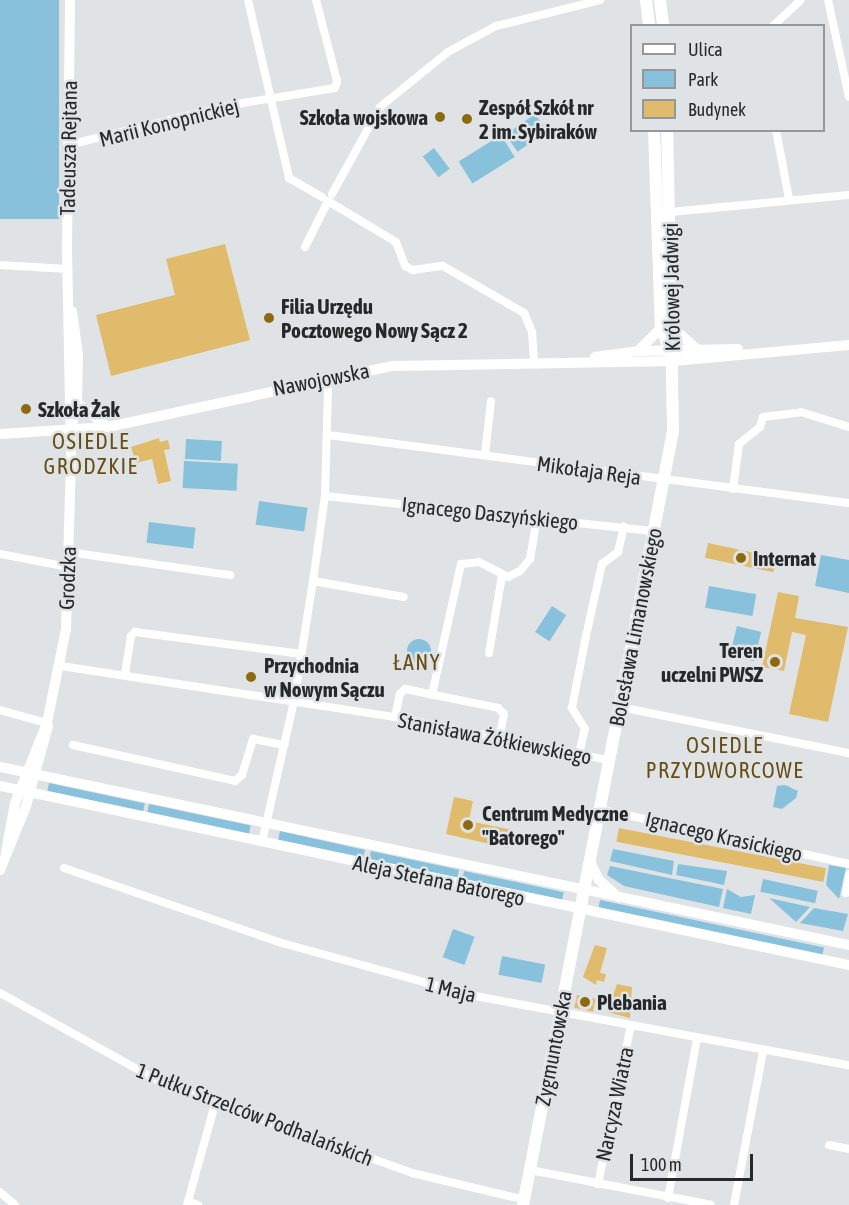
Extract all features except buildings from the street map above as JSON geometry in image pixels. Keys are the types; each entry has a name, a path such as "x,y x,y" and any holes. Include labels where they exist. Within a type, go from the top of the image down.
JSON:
{"main road":[{"path":"646,0 649,24"},
{"path":"660,0 663,24"},
{"name":"Królowej Jadwigi","path":"654,132 661,328 672,353"},
{"name":"Królowej Jadwigi","path":"668,132 675,330 672,353"},
{"name":"Bolesława Limanowskiego","path":"583,891 673,431 672,353"},
{"name":"Zygmuntowska","path":"524,1202 583,891"}],"street":[{"name":"Tadeusza Rejtana","path":"69,432 67,269 70,0"},
{"path":"248,0 289,178 322,197"},
{"name":"Marii Konopnickiej","path":"68,145 270,97 335,88 338,81 316,0"},
{"path":"332,194 380,107 448,52 496,26 600,0"},
{"path":"775,24 801,0"},
{"path":"828,0 849,97"},
{"path":"776,132 789,199"},
{"path":"656,186 670,212"},
{"path":"657,229 670,212 849,195"},
{"path":"305,247 328,201 396,242 405,266 413,270 443,266 524,313 532,332 534,363"},
{"path":"0,266 67,269"},
{"name":"Tadeusza Rejtana","path":"68,296 76,327 77,403 69,432"},
{"path":"638,351 661,328"},
{"path":"675,330 698,349"},
{"name":"Nawojowska","path":"0,434 69,432 108,427 321,377 392,366 578,361 672,353 758,351 849,345"},
{"name":"Nawojowska","path":"578,361 638,351 672,353 698,349 758,351"},
{"path":"262,842 294,701 313,581 325,496 328,388"},
{"path":"485,455 491,400"},
{"path":"77,403 108,427"},
{"path":"733,489 739,444 760,427 763,417 801,412 849,427"},
{"name":"Grodzka","path":"0,870 47,723 61,666 68,567 69,432"},
{"name":"Mikołaja Reja","path":"328,435 664,481 849,503"},
{"name":"Ignacego Daszyńskiego","path":"325,496 654,531"},
{"path":"502,576 527,566 537,518"},
{"path":"579,754 585,729 572,708 586,636 602,564 618,552 624,527"},
{"path":"68,552 230,575"},
{"path":"0,554 68,567"},
{"path":"432,695 461,564 479,562 502,576"},
{"path":"489,653 502,576"},
{"path":"313,581 405,597"},
{"path":"125,674 130,636 135,632 302,654"},
{"name":"Stanisława Żółkiewskiego","path":"61,666 395,717 609,760"},
{"path":"395,717 400,694 405,689 498,708 504,714 499,739"},
{"path":"620,707 849,753"},
{"path":"0,710 47,723"},
{"path":"73,745 235,781 242,775 253,739 284,745"},
{"name":"Aleja Stefana Batorego","path":"0,767 849,945"},
{"name":"Aleja Stefana Batorego","path":"0,786 849,964"},
{"name":"Ignacego Krasickiego","path":"599,809 849,864"},
{"path":"589,859 599,880 621,899"},
{"name":"1 Maja","path":"64,868 282,943 475,996 849,1065"},
{"path":"846,893 849,874"},
{"name":"1 Pułku Strzelców Podhalańskich","path":"0,993 164,1084 412,1173 524,1202"},
{"name":"Narcyza Wiatra","path":"598,1184 631,1025"},
{"path":"668,1198 698,1038"},
{"path":"734,1205 764,1051"},
{"path":"198,1205 188,1203 215,1104"},
{"path":"829,1144 849,1149"},
{"path":"530,1170 711,1205"},
{"path":"0,1192 15,1205"}],"green space":[{"path":"0,0 59,0 59,219 0,219"},
{"path":"535,114 547,131 518,152 506,135"},
{"path":"501,135 515,157 472,184 459,161"},
{"path":"434,148 450,169 438,177 423,156"},
{"path":"186,439 222,441 221,461 185,459"},
{"path":"184,461 238,464 237,491 183,488"},
{"path":"259,501 308,508 304,532 256,525"},
{"path":"149,522 196,528 193,549 146,543"},
{"path":"821,555 849,560 849,593 815,586"},
{"path":"709,586 756,594 752,616 705,608"},
{"path":"552,606 566,615 549,641 535,632"},
{"path":"737,626 761,632 754,661 730,655"},
{"path":"419,639 424,640 430,646 430,656 424,662 419,663 414,662 408,656 407,651 408,646 414,640"},
{"path":"49,783 145,803 143,812 47,792"},
{"path":"785,785 798,791 796,798 782,809 773,807 777,786"},
{"path":"149,804 251,826 249,834 147,813"},
{"path":"280,831 365,850 363,858 278,841"},
{"path":"613,849 674,861 672,875 610,861"},
{"path":"371,851 459,870 457,879 369,860"},
{"path":"678,864 727,871 724,885 676,875"},
{"path":"829,865 846,868 839,899 826,885"},
{"path":"610,866 723,889 719,907 624,886 607,875"},
{"path":"464,871 564,892 562,900 462,879"},
{"path":"763,879 818,891 815,903 760,892"},
{"path":"727,889 741,897 755,895 751,914 723,908"},
{"path":"769,898 810,907 796,922"},
{"path":"600,900 824,948 822,955 598,908"},
{"path":"814,908 848,914 843,931 800,923"},
{"path":"453,929 475,937 464,965 443,957"},
{"path":"502,956 545,964 542,983 498,975"}],"place":[{"name":"Szkoła wojskowa","path":"440,117"},
{"name":"Zespół Szkół nr 2 im. Sybiraków","path":"467,119"},
{"name":"Filia Urzędu Pocztowego Nowy Sącz 2","path":"269,318"},
{"name":"Szkoła Żak","path":"26,409"},
{"name":"Internat","path":"741,558"},
{"name":"Teren uczelni PWSZ","path":"775,662"},
{"name":"Przychodnia w Nowym Sączu","path":"251,677"},
{"name":"Centrum Medyczne \"Batorego\"","path":"468,825"},
{"name":"Plebania","path":"585,1002"}],"district":[{"name":"OSIEDLE GRODZKIE","path":"91,454"},
{"name":"ŁANY","path":"417,663"},
{"name":"OSIEDLE PRZYDWORCOWE","path":"725,758"}]}
